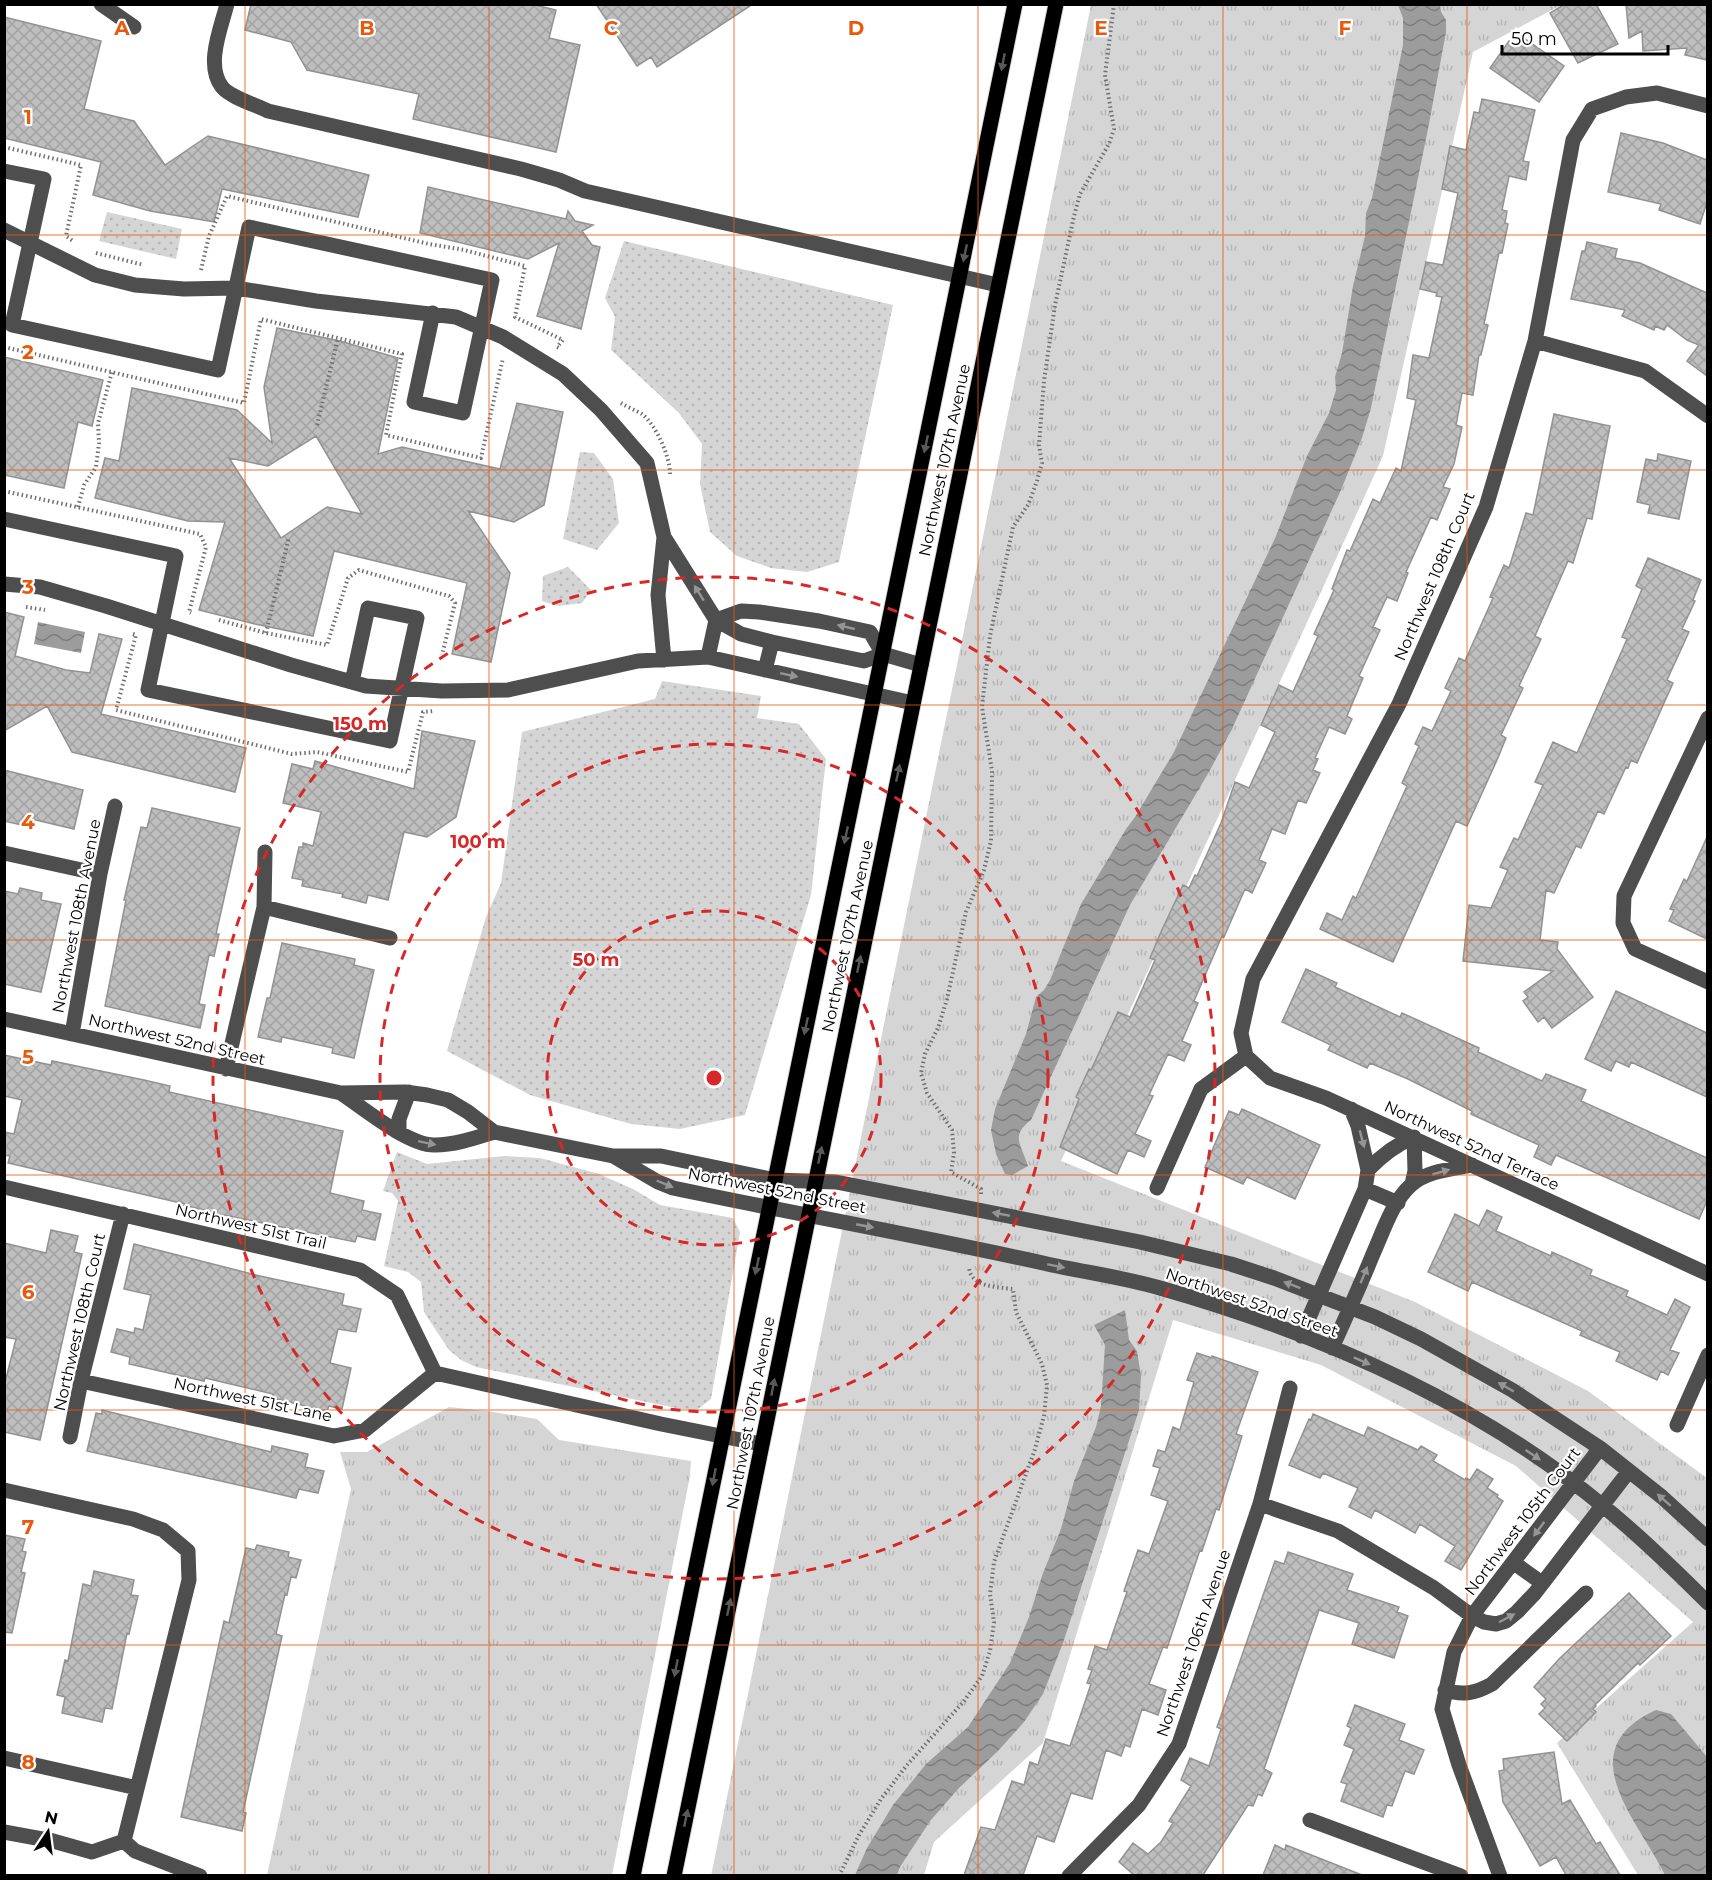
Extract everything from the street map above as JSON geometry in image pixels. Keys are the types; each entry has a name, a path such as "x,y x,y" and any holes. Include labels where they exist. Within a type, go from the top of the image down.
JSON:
{"main road":[{"name":"Northwest 107th Avenue","path":"633,1875 1015,4"},
{"name":"Northwest 107th Avenue","path":"674,1875 1056,4"}],"street":[{"path":"101,4 134,27"},
{"path":"227,4 215,52 215,71 223,87 241,99 268,111 521,169 559,180 585,191 998,285"},
{"name":"Northwest 108th Court","path":"1246,1056 1241,1033 1253,979 1399,704 1485,507 1535,341 1573,140 1592,109 1626,97 1657,93 1707,106"},
{"path":"4,171 44,179 12,325 218,370 249,227 492,280 463,413 414,402 433,314"},
{"path":"4,230 95,275 135,285 184,289 236,288 316,300 456,316 508,339 563,374 601,410 647,463 664,537 658,595 664,660"},
{"path":"1535,341 1645,371 1707,416"},
{"path":"4,519 176,556 147,690 390,741 417,618 368,608 352,682"},
{"path":"664,537 716,620 741,634 864,661 883,654 921,665"},
{"path":"4,584 40,587 366,686 442,691 508,690 638,661 708,657 913,703"},
{"path":"716,620 741,611 819,621 870,632 883,654"},
{"path":"708,657 716,620"},
{"path":"765,670 772,642"},
{"path":"1707,718 1624,896 1623,923 1635,949 1707,982"},
{"name":"Northwest 108th Avenue","path":"72,1034 100,874 115,806"},
{"path":"226,1069 264,907 265,852"},
{"path":"4,853 100,874"},
{"path":"264,907 390,938"},
{"name":"Northwest 52nd Street","path":"4,1019 341,1093 409,1092 448,1100 494,1132 613,1156 661,1156 775,1180 836,1182 1175,1249 1242,1268 1318,1295 1420,1339 1512,1390 1600,1448 1662,1497 1707,1539"},
{"path":"1157,1188 1201,1089 1246,1056"},
{"name":"Northwest 52nd Terrace","path":"1246,1056 1270,1078 1326,1098 1414,1137 1707,1275"},
{"path":"399,1131 399,1119 409,1092"},
{"name":"Northwest 52nd Street","path":"341,1093 409,1138 432,1146 456,1144 494,1132"},
{"path":"1301,1336 1365,1189 1368,1170 1358,1126 1351,1109"},
{"path":"1332,1348 1389,1219 1412,1184 1415,1172 1414,1137 1396,1145 1368,1170"},
{"name":"Northwest 52nd Street","path":"613,1156 658,1182 674,1188 1157,1287 1223,1307 1332,1348 1445,1401 1522,1448 1602,1505 1673,1568 1707,1604"},
{"path":"1412,1184 1443,1170 1472,1165"},
{"name":"Northwest 51st Trail","path":"4,1187 360,1270 397,1295 435,1373"},
{"path":"1365,1189 1398,1203"},
{"name":"Northwest 108th Court","path":"70,1437 81,1381 123,1214"},
{"path":"1677,1425 1707,1355"},
{"path":"435,1373 650,1422 761,1444"},
{"name":"Northwest 51st Lane","path":"81,1381 334,1436 365,1430 435,1373"},
{"name":"Northwest 106th Avenue","path":"1069,1875 1139,1804 1179,1744 1260,1504 1290,1388"},
{"name":"Northwest 105th Court","path":"1500,1875 1459,1765 1445,1720 1442,1709 1445,1690 1454,1652 1472,1616 1600,1448"},
{"name":"Northwest 105th Court","path":"1472,1616 1484,1622 1496,1624 1506,1621 1517,1612 1542,1584 1629,1471"},
{"path":"4,1490 133,1519 164,1530 188,1551 189,1580 124,1841"},
{"path":"1260,1504 1338,1531 1434,1588 1472,1616"},
{"path":"1514,1563 1542,1584"},
{"path":"1445,1690 1457,1694 1477,1693 1492,1684 1586,1593"},
{"path":"4,1758 137,1788"},
{"path":"1310,1820 1461,1875"},
{"path":"4,1832 53,1841 92,1852 124,1841"},
{"path":"124,1841 135,1851 200,1875"}],"path":[{"path":"981,1189 951,1172 954,1153 952,1130 927,1093 921,1073 947,999 966,912 984,870 991,841 992,771 982,707 990,636 1013,527 1028,506 1042,464 1039,435 1044,381 1055,305 1074,216 1080,194 1109,144 1114,129 1105,75 1114,4"},
{"path":"4,347 244,403 261,319 402,354 386,435 481,458 508,339"},
{"path":"317,424 338,338"},
{"path":"78,507 84,485 96,467 99,443 98,423 112,372"},
{"path":"4,490 200,534 206,547 189,612 200,615"},
{"path":"266,633 289,537"},
{"path":"211,618 266,633 327,645 348,578 359,570 449,596 454,603 442,655"},
{"path":"839,1875 859,1835 881,1799 907,1765 964,1701 981,1676 990,1651 994,1622 990,1594 994,1562 1035,1449 1044,1416 1047,1385 1042,1364 1016,1312 1013,1289 978,1283"}],"green space":[{"path":"1091,5 1561,5 1473,52 1383,456 1061,1161 1415,1302 1588,1391 1707,1478 1707,1875 1638,1875 1557,1743 1693,1622 1516,1466 1321,1365 1173,1320 1043,1743 934,1842 924,1875 711,1876"},
{"path":"107,212 182,229 176,259 99,241"},
{"path":"624,241 893,305 839,562 807,572 771,568 737,556 710,532 700,484 702,444 679,413 611,350 615,317 605,298"},
{"path":"580,452 594,453 613,479 619,523 597,550 563,539"},
{"path":"568,567 591,590 582,603 558,606 542,601 543,576"},
{"path":"662,681 761,696 757,718 799,724 826,759 811,895 745,1115 680,1129 631,1124 530,1095 447,1051 486,917 501,883 522,732 655,699"},
{"path":"397,1152 427,1164 504,1156 540,1158 599,1174 633,1189 660,1205 733,1218 740,1232 711,1399 697,1410 681,1409 476,1367 461,1360 449,1350 424,1312 421,1282 408,1272 384,1266 398,1201 392,1193 383,1191"},
{"path":"449,1407 537,1419 559,1440 691,1461 690,1476 612,1875 267,1875 351,1489 340,1452 367,1452"}],"water":[{"path":"1398,5 1440,5 1446,20 1446,32 1371,408 1362,438 1341,490 1232,729 1130,905 1031,1120 1021,1131 1020,1146 1028,1166 1012,1175 1005,1174 996,1154 991,1130 995,1109 1026,1034 1036,997 1050,980 1081,904 1174,752 1276,536 1307,456 1329,413 1336,390 1335,377 1342,353 1353,286 1365,236 1366,213 1372,198 1403,45 1403,18"},
{"path":"38,622 85,632 81,653 34,644"},
{"path":"1125,1310 1129,1340 1137,1351 1141,1376 1139,1410 1063,1643 1043,1694 1024,1722 930,1821 897,1875 855,1875 867,1848 893,1805 926,1764 968,1727 1010,1663 1061,1529 1074,1481 1096,1427 1101,1406 1105,1345 1094,1325"},
{"path":"1656,1710 1671,1714 1707,1757 1707,1875 1665,1875 1617,1787 1613,1765 1616,1745 1630,1726"}],"building":[{"path":"251,4 531,4 556,10 549,38 580,45 556,152 413,119 419,94 307,70 291,42 245,30"},
{"path":"596,4 753,4 657,67 651,57 637,66"},
{"path":"1565,4 1596,4 1618,44 1578,63 1550,13"},
{"path":"1626,4 1707,4 1707,60 1685,55 1687,48 1643,51 1642,31 1629,38"},
{"path":"4,17 101,41 84,109 134,121 165,165 208,136 369,175 358,217 222,189 214,222 150,211 93,195 101,162 4,138"},
{"path":"1521,36 1564,66 1539,102 1490,68 1509,41 1515,45"},
{"path":"1482,99 1535,110 1523,161 1529,162 1526,180 1509,176 1502,210 1507,211 1505,223 1508,224 1502,253 1499,253 1484,324 1488,325 1481,355 1479,355 1473,395 1462,393 1456,425 1462,427 1454,464 1443,487 1450,489 1437,520 1431,517 1406,572 1408,573 1397,601 1387,597 1373,627 1380,630 1359,676 1363,678 1347,716 1352,719 1345,734 1329,727 1315,758 1318,759 1313,770 1320,773 1306,803 1298,800 1285,834 1272,829 1259,860 1266,863 1252,893 1245,889 1224,937 1222,936 1194,1001 1198,1003 1182,1041 1191,1045 1184,1061 1168,1054 1149,1095 1153,1096 1135,1134 1151,1141 1144,1157 1128,1150 1117,1174 1060,1147 1079,1099 1076,1097 1118,1012 1130,1017 1155,960 1150,958 1161,932 1183,885 1189,888 1195,875 1197,876 1221,823 1235,782 1249,788 1275,732 1261,725 1279,685 1293,692 1318,636 1314,634 1334,590 1332,589 1347,550 1350,551 1373,499 1380,503 1396,468 1401,471 1416,400 1407,398 1413,355 1429,358 1442,297 1436,296 1437,293 1420,289 1426,262 1443,265 1458,193 1442,189 1450,146 1466,150 1474,112 1479,113"},
{"path":"1621,133 1663,143 1707,160 1707,202 1700,224 1659,210 1661,204 1608,192"},
{"path":"428,187 566,219 568,211 575,221 593,225 582,231 592,245 600,247 581,329 537,316 559,243 528,259 420,233"},
{"path":"1587,242 1617,249 1615,258 1640,263 1707,293 1707,376 1687,361 1699,345 1687,340 1667,325 1664,330 1655,326 1654,330 1622,316 1625,310 1571,299 1582,251 1585,251"},
{"path":"277,328 340,341 398,358 378,454 402,447 500,469 517,403 563,412 544,505 514,522 468,511 510,573 491,662 452,654 467,583 334,551 313,636 255,624 199,610 225,522 188,521 95,498 105,458 119,461 132,388 237,410 272,443 264,387","holes":["316,436 362,514 327,507 281,538 229,458 268,466"]},
{"path":"4,357 103,380 92,426 78,422 64,488 4,475"},
{"path":"1554,414 1610,426 1592,519 1587,518 1573,563 1568,561 1535,636 1541,639 1519,686 1523,688 1501,735 1506,738 1497,760 1467,826 1456,821 1393,962 1320,929 1327,913 1342,920 1353,896 1356,898 1407,786 1402,783 1419,746 1415,744 1423,727 1432,731 1451,691 1445,688 1459,658 1465,661 1493,598 1490,597 1504,565 1509,568 1526,513 1533,515"},
{"path":"1658,454 1691,461 1679,519 1648,513 1650,505 1637,502 1646,459 1657,461"},
{"path":"1648,558 1701,580 1693,600 1695,601 1682,629 1689,632 1667,680 1673,683 1637,763 1631,760 1628,768 1626,767 1604,814 1598,811 1581,848 1576,846 1554,893 1546,890 1540,940 1558,942 1557,949 1593,997 1552,1028 1544,1017 1538,1022 1523,1001 1528,997 1524,992 1553,971 1463,961 1469,905 1491,908 1508,870 1500,867 1514,838 1518,840 1543,785 1535,782 1553,742 1577,753 1627,639 1622,637 1642,589 1636,586"},
{"path":"4,612 24,617 15,656 66,670 90,673 99,634 122,639 101,714 246,748 235,792 72,752 47,706 4,731"},
{"path":"422,731 475,741 456,817 427,837 404,832 388,900 368,895 366,903 342,897 343,894 302,886 303,880 292,878 299,847 303,847 303,843 313,846 321,812 283,803 292,764 313,769 315,761 414,789"},
{"path":"4,770 83,790 74,829 23,817 22,825 4,821"},
{"path":"152,808 240,828 216,934 219,934 214,956 209,955 199,1004 205,1005 200,1028 105,1006 126,900 124,900 141,827 147,828"},
{"path":"1707,837 1707,939 1669,921 1674,910 1670,909 1684,879 1687,881"},
{"path":"20,888 42,893 41,900 61,904 41,992 4,984 4,891 18,894"},
{"path":"282,943 355,959 354,965 374,970 354,1058 332,1053 333,1048 282,1037 281,1042 258,1037 267,998 270,998"},
{"path":"1306,969 1337,983 1335,987 1400,1017 1402,1013 1479,1048 1478,1052 1542,1081 1546,1074 1586,1090 1581,1101 1707,1158 1707,1201 1699,1219 1556,1155 1551,1165 1534,1157 1539,1145 1471,1114 1472,1111 1408,1079 1370,1063 1367,1068 1328,1050 1331,1045 1282,1022"},
{"path":"1616,991 1707,1033 1707,1097 1631,1062 1629,1067 1616,1061 1611,1071 1585,1059"},
{"path":"4,1055 51,1065 52,1061 144,1080 170,1086 169,1092 343,1131 330,1193 364,1201 362,1210 381,1214 375,1240 357,1236 355,1242 219,1214 8,1163 10,1156 4,1155 4,1132 14,1134 22,1100 4,1096"},
{"path":"1242,1109 1320,1145 1295,1199 1247,1177 1243,1184 1205,1167 1229,1111 1239,1115"},
{"path":"1487,1210 1502,1217 1496,1231 1551,1256 1552,1252 1592,1270 1590,1275 1628,1291 1626,1296 1667,1315 1675,1299 1690,1307 1670,1350 1679,1353 1668,1375 1661,1371 1657,1380 1616,1361 1620,1352 1580,1335 1582,1331 1472,1282 1468,1291 1428,1272 1455,1214 1479,1226"},
{"path":"51,1230 78,1236 74,1252 82,1254 40,1440 4,1432 4,1386 16,1339 4,1337 4,1243 46,1253"},
{"path":"134,1244 260,1276 344,1294 342,1305 361,1309 356,1332 338,1329 330,1363 351,1368 342,1409 329,1406 327,1411 272,1398 273,1394 129,1364 130,1357 111,1352 117,1329 134,1333 135,1328 143,1330 151,1295 124,1289"},
{"path":"1197,1353 1258,1372 1236,1434 1242,1436 1219,1510 1216,1509 1202,1551 1200,1550 1167,1648 1163,1647 1149,1684 1166,1690 1158,1715 1142,1709 1130,1747 1125,1745 1121,1756 1106,1750 1092,1799 1071,1793 1054,1842 1037,1836 1023,1875 964,1875 981,1827 995,1830 1012,1781 1024,1785 1030,1762 1038,1765 1046,1739 1070,1746 1091,1684 1087,1683 1092,1670 1088,1669 1095,1646 1107,1650 1127,1592 1124,1591 1138,1550 1149,1554 1168,1501 1151,1495 1160,1468 1153,1466 1158,1450 1165,1452 1173,1427 1180,1430 1194,1382 1187,1380"},
{"path":"102,1410 271,1452 272,1446 308,1454 305,1467 324,1471 318,1493 299,1489 296,1498 87,1451 96,1413 102,1414"},
{"path":"1313,1414 1364,1436 1368,1427 1418,1450 1421,1446 1437,1455 1433,1461 1465,1480 1466,1478 1470,1480 1477,1469 1493,1479 1487,1488 1503,1501 1461,1570 1445,1561 1455,1546 1420,1524 1415,1533 1375,1510 1371,1518 1349,1507 1358,1488 1323,1473 1320,1478 1289,1465"},
{"path":"4,1535 25,1539 22,1551 26,1552 21,1572 25,1573 12,1633 4,1632"},
{"path":"257,1545 289,1552 288,1557 301,1560 296,1578 291,1577 287,1595 285,1594 276,1634 282,1636 243,1812 246,1813 242,1831 181,1817 224,1621 229,1623 246,1548 255,1550"},
{"path":"1288,1552 1353,1574 1347,1590 1399,1607 1397,1612 1408,1616 1394,1658 1352,1644 1359,1623 1319,1610 1264,1769 1272,1773 1262,1796 1258,1794 1253,1806 1248,1805 1203,1875 1134,1875 1119,1862 1133,1843 1148,1854 1161,1842 1173,1823 1169,1821 1191,1786 1181,1780 1190,1758 1209,1766 1221,1729 1217,1727 1275,1561 1284,1564"},
{"path":"94,1571 134,1580 131,1595 138,1596 129,1634 127,1633 112,1709 105,1708 102,1722 62,1713 65,1697 57,1695 65,1660 68,1661 83,1584 91,1586"},
{"path":"1629,1593 1671,1636 1640,1665 1638,1663 1595,1705 1593,1709 1596,1712 1567,1741 1539,1714 1545,1708 1541,1704 1546,1699 1534,1687 1559,1659"},
{"path":"1355,1705 1405,1724 1399,1740 1424,1750 1414,1774 1405,1771 1392,1806 1387,1805 1383,1817 1341,1801 1347,1784 1341,1782 1354,1749 1344,1745 1351,1728 1347,1726"},
{"path":"1554,1752 1562,1804 1570,1800 1596,1844 1600,1842 1620,1875 1566,1875 1556,1857 1540,1866 1503,1802 1499,1771 1504,1770 1503,1759"},
{"path":"1275,1845 1285,1850 1286,1845 1362,1875 1263,1875"}]}
